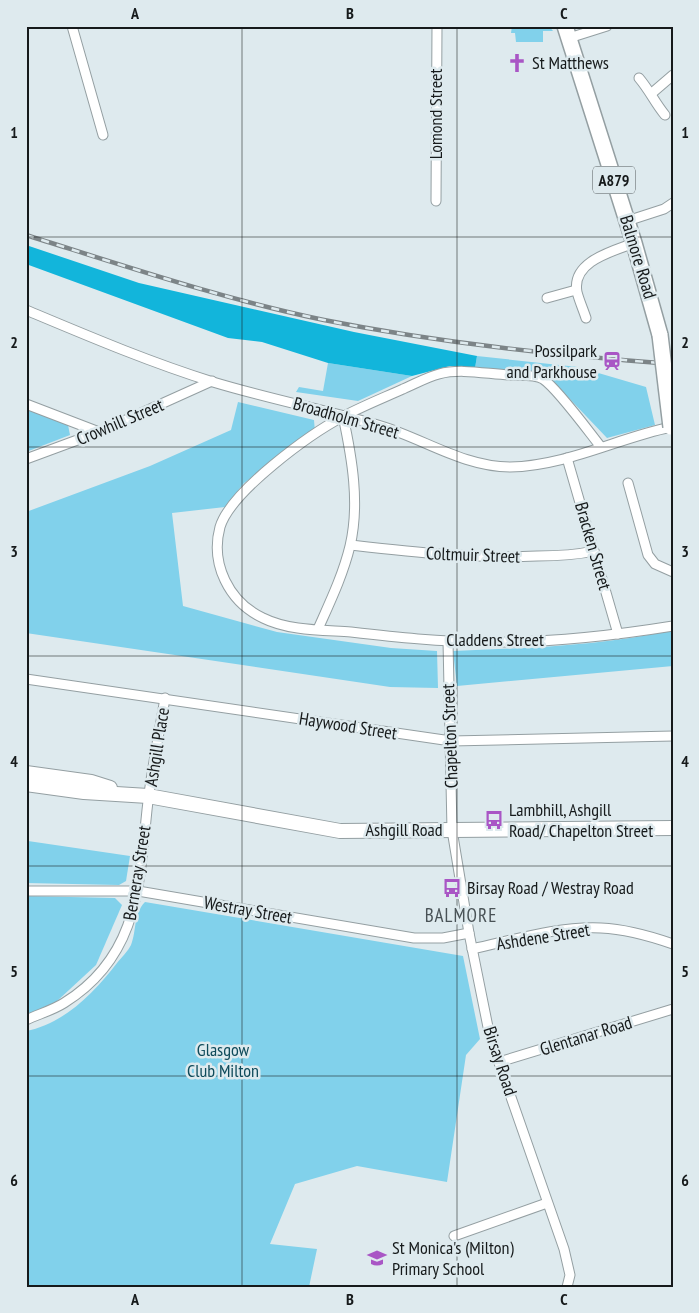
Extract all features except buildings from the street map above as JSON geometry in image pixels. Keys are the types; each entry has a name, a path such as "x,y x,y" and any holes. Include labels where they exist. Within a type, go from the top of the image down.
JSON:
{"main road":[{"name":"Balmore Road","path":"567,32 634,243 660,335 672,431"}],"street":[{"path":"72,26 103,135"},
{"name":"Lomond Street","path":"436,201 437,26"},
{"path":"567,32 607,26"},
{"path":"652,93 673,75"},
{"path":"639,78 652,93 654,103 665,115"},
{"path":"627,221 664,209 673,203"},
{"path":"586,318 576,290 586,264 600,256 634,243"},
{"path":"547,298 576,290"},
{"name":"Broadholm Street","path":"26,310 110,346 212,381 399,432 476,462 508,467 524,466 567,458 601,447 672,431"},
{"name":"Claddens Street","path":"601,447 544,380 528,376 454,372 436,374 343,416 301,444 249,486 227,513 218,540 218,555 223,578 229,590 240,602 262,618 276,624 448,646 528,642 618,634 673,626"},
{"name":"Crowhill Street","path":"26,459 99,432 212,381"},
{"path":"26,404 99,432"},
{"path":"318,629 340,581 351,545 354,483 343,416"},
{"name":"Bracken Street","path":"567,458 618,634"},
{"path":"628,483 648,555 655,564 673,572"},
{"name":"Coltmuir Street","path":"351,545 447,556 515,558 582,554 594,551"},
{"name":"Chapelton Street","path":"448,646 452,830"},
{"name":"Haywood Street","path":"26,679 451,741 673,736"},
{"name":"Ashgill Place","path":"144,797 165,698"},
{"name":"Ashgill Road","path":"26,773 91,782 144,797"},
{"name":"Ashgill Road","path":"26,784 144,797 340,831 673,828"},
{"name":"Berneray Street","path":"26,1020 63,1003 89,985 110,961 128,930 138,891 144,797"},
{"name":"Birsay Road","path":"452,830 469,933 490,1038 564,1249 570,1275 567,1286"},
{"name":"Westray Street","path":"26,891 138,891 414,938 443,938 469,933"},
{"name":"Ashdene Street","path":"472,949 562,930 602,928 650,936 673,944"},
{"name":"Glentanar Road","path":"499,1062 673,1009"},
{"path":"454,1236 547,1203"}],"green space":[{"path":"512,26 549,26 553,31 543,31 543,42 516,42 515,33 511,33"},
{"path":"477,356 578,367 646,387 655,425 607,438 545,373 475,368"},
{"path":"328,363 412,376 358,401 296,392 299,387 323,391"},
{"path":"238,402 314,420 315,432 244,483 225,507 172,513 183,606 277,632 391,648 437,651 438,688 390,687 26,633 26,512 150,466 231,430"},
{"path":"26,409 68,425 70,435 26,452"},
{"path":"673,630 673,666 457,686 453,651 591,643"},
{"path":"28,841 130,856 126,881 119,885 26,883"},
{"path":"26,896 115,898 122,905 96,965 56,1002 26,1015"},
{"name":"Glasgow Club Milton","path":"145,902 463,956 480,1039 466,1055 447,1182 357,1166 295,1184 270,1244 317,1249 309,1287 26,1287 26,1031 53,1022 66,1014 99,985 131,945 137,917"}],"shaded area":[{"path":"26,245 139,283 354,332 477,356 475,368 450,366 412,376 328,363 262,342 228,338 26,264"}],"railway":[{"path":"26,235 211,292 324,320 498,347 585,357 673,364"}],"place":[{"name":"St Matthews","path":"517,63"},
{"name":"Possilpark and Parkhouse","path":"612,361"},
{"name":"Lambhill, Ashgill Road/ Chapelton Street","path":"494,820"},
{"name":"Birsay Road / Westray Road","path":"452,888"},
{"name":"St Monica's (Milton) Primary School","path":"377,1258"}],"district":[{"name":"BALMORE","path":"461,915"}]}
